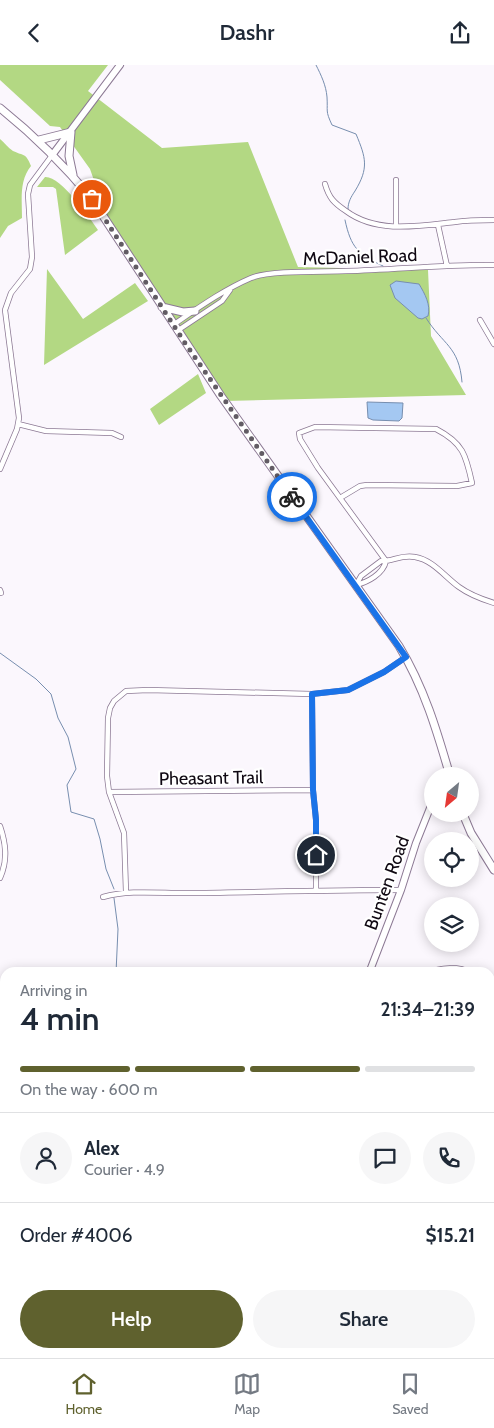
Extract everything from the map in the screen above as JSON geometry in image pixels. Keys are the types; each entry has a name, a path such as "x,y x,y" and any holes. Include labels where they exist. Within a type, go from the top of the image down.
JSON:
{"main road":[{"path":"0,109 38,140 73,175 114,231 175,328 278,478 406,657 425,697 447,767"},
{"path":"38,140 71,132 69,156 73,175"},
{"path":"162,307 183,312 195,311"},
{"path":"467,823 494,871"}],"street":[{"path":"0,469 19,419 5,310 11,293 30,269 32,257 28,194 30,185 120,65"},
{"path":"396,179 396,226"},
{"path":"326,184 329,197 352,216 369,223 415,227 464,221 494,220"},
{"path":"438,225 447,267"},
{"name":"McDaniel Road","path":"175,328 215,297 253,277 278,274 494,265"},
{"name":"McDaniel Road","path":"175,328 222,301 231,289"},
{"path":"480,320 494,344"},
{"path":"18,424 46,431 112,433 121,437"},
{"path":"340,498 360,486 368,485 457,486 472,483 461,448 447,435 436,429 315,427 299,433 300,439 318,468 386,561"},
{"path":"356,585 361,576 381,561 400,556 415,557 425,560 459,587 479,599 494,603"},
{"path":"356,585 366,582 384,569 386,561"},
{"path":"126,892 124,833 109,793 106,763 108,718 114,701 126,691 312,694 348,690 384,672 406,657"},
{"path":"312,694 316,890"},
{"name":"Pheasant Trail","path":"109,793 313,790"},
{"name":"Bunten Road","path":"370,967 402,891 424,823"},
{"path":"0,826 6,843 5,867 0,878"},
{"path":"103,897 126,892 163,894 316,890 402,891"}],"green space":[{"path":"0,65 108,65 88,91 162,148 248,142 298,267 428,270 431,336 466,395 225,401 109,223 90,169 60,127 50,126 0,80"},
{"path":"0,139 11,150 26,157 31,166 23,184 22,218 8,226 0,238"},
{"path":"45,177 52,178 66,190 98,230 65,255 56,189 53,187 37,187"},
{"path":"47,269 83,319 135,283 148,301 44,365"},
{"path":"198,374 206,393 159,425 150,409"}],"water":[{"path":"396,281 419,284 428,304 428,316 422,319 418,318 395,298 390,285"},
{"path":"367,402 403,403 402,418 399,421 373,420 368,418"}],"waterway":[{"path":"316,65 326,88 328,114 332,125 356,134 364,157 362,176 350,200 348,209"},
{"path":"345,220 347,230 357,249 367,258 383,266"},
{"path":"426,318 454,353 458,361 462,382"},
{"path":"0,653 36,679 51,694 58,718 68,737 76,769 67,785 71,812 94,819 106,869 114,889"},
{"path":"114,898 118,929 116,967"}],"way so far":[{"path":"92,199 185,343 292,497"}],"route":[{"path":"292,497 406,657 384,672 348,690 312,694 316,855"}]}
